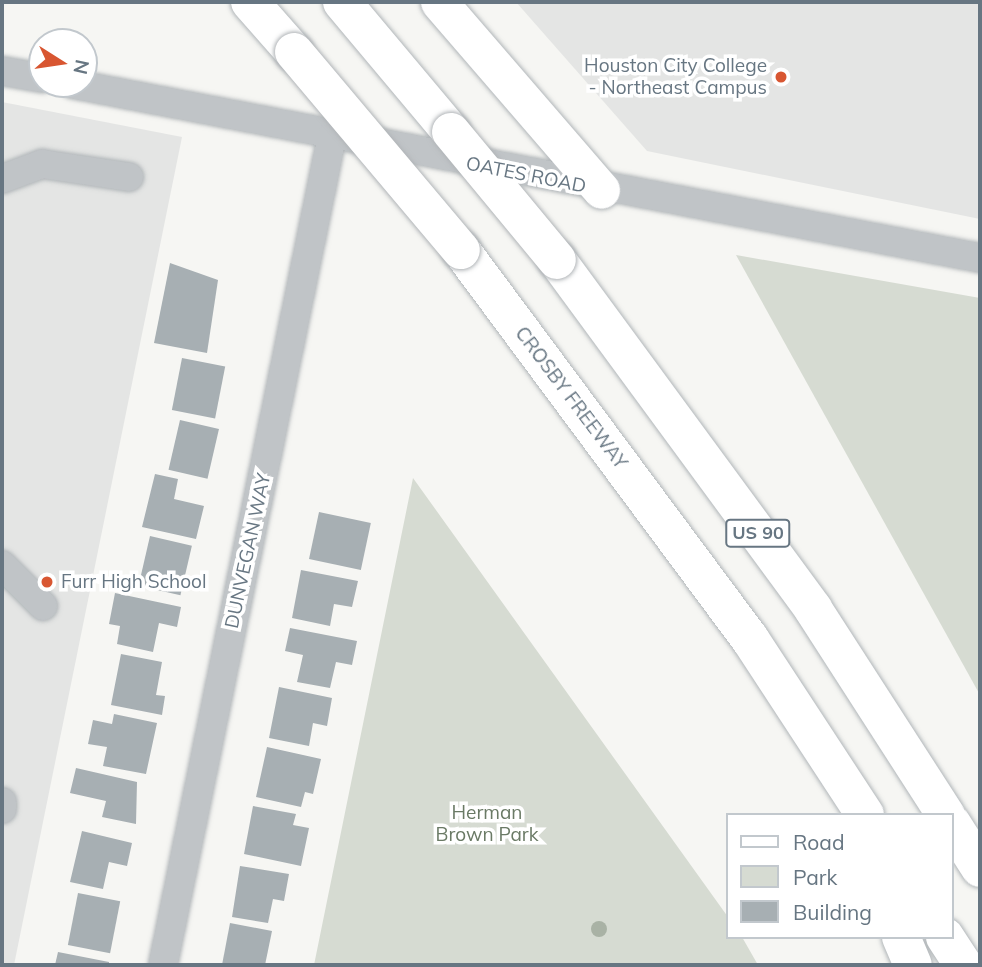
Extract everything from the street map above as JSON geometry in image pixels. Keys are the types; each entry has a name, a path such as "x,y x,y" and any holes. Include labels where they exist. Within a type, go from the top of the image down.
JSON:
{"highway":[{"name":"CROSBY FREEWAY","path":"250,2 461,250 750,639 864,813"},
{"name":"US 90","path":"342,2 557,260 813,609 945,813"},
{"path":"821,748 848,813"},
{"path":"954,827 980,868"},
{"path":"902,939 913,965"},
{"path":"946,939 963,965"}],"main road":[{"path":"439,2 601,190"}],"street":[{"path":"2,71 28,76"},
{"name":"OATES ROAD","path":"98,89 601,190 980,258"},
{"name":"DUNVEGAN WAY","path":"163,965 332,136"},
{"path":"2,179 42,164 129,177"},
{"path":"2,565 43,606"},
{"path":"2,802 2,809"}],"shaded area":[{"name":"Houston City College - Northeast Campus","path":"516,2 980,2 980,219 647,151"},
{"name":"Furr High School","path":"2,102 182,137 14,965 2,965"}],"green space":[{"path":"736,255 980,298 980,695"},
{"name":"Herman Brown Park","path":"413,478 726,914 726,939 743,939 758,965 314,965"}],"building":[{"path":"170,263 218,280 207,353 154,343"},
{"path":"182,358 225,366 215,418 172,410"},
{"path":"180,420 219,429 208,479 169,470"},
{"path":"155,474 178,479 174,499 204,506 196,539 142,527"},
{"path":"319,512 371,523 361,570 309,559"},
{"path":"150,536 192,546 180,595 139,586"},
{"path":"301,570 358,581 352,607 334,604 330,626 292,618"},
{"path":"115,593 181,607 177,627 159,623 153,652 117,644 120,626 109,624"},
{"path":"290,628 357,641 352,665 336,662 330,688 297,682 303,655 285,651"},
{"path":"121,654 162,662 156,695 165,696 162,715 111,705"},
{"path":"279,687 332,698 327,726 313,723 309,746 269,738"},
{"path":"114,714 157,723 146,774 103,766 107,747 88,744 93,720 112,724"},
{"path":"267,747 321,759 313,794 305,792 301,807 256,797"},
{"path":"76,768 137,782 136,824 102,817 106,801 70,793"},
{"path":"253,806 296,814 293,825 309,828 301,866 244,854"},
{"path":"82,831 132,843 127,866 109,862 103,889 70,882"},
{"path":"240,866 289,874 284,901 273,899 268,923 232,917"},
{"path":"78,893 120,901 110,953 68,945"},
{"path":"230,923 272,931 265,965 222,965"},
{"path":"58,952 109,962 109,965 55,965"}],"place":[{"name":"Houston City College - Northeast Campus","path":"781,77"},
{"name":"Furr High School","path":"47,582"}]}
